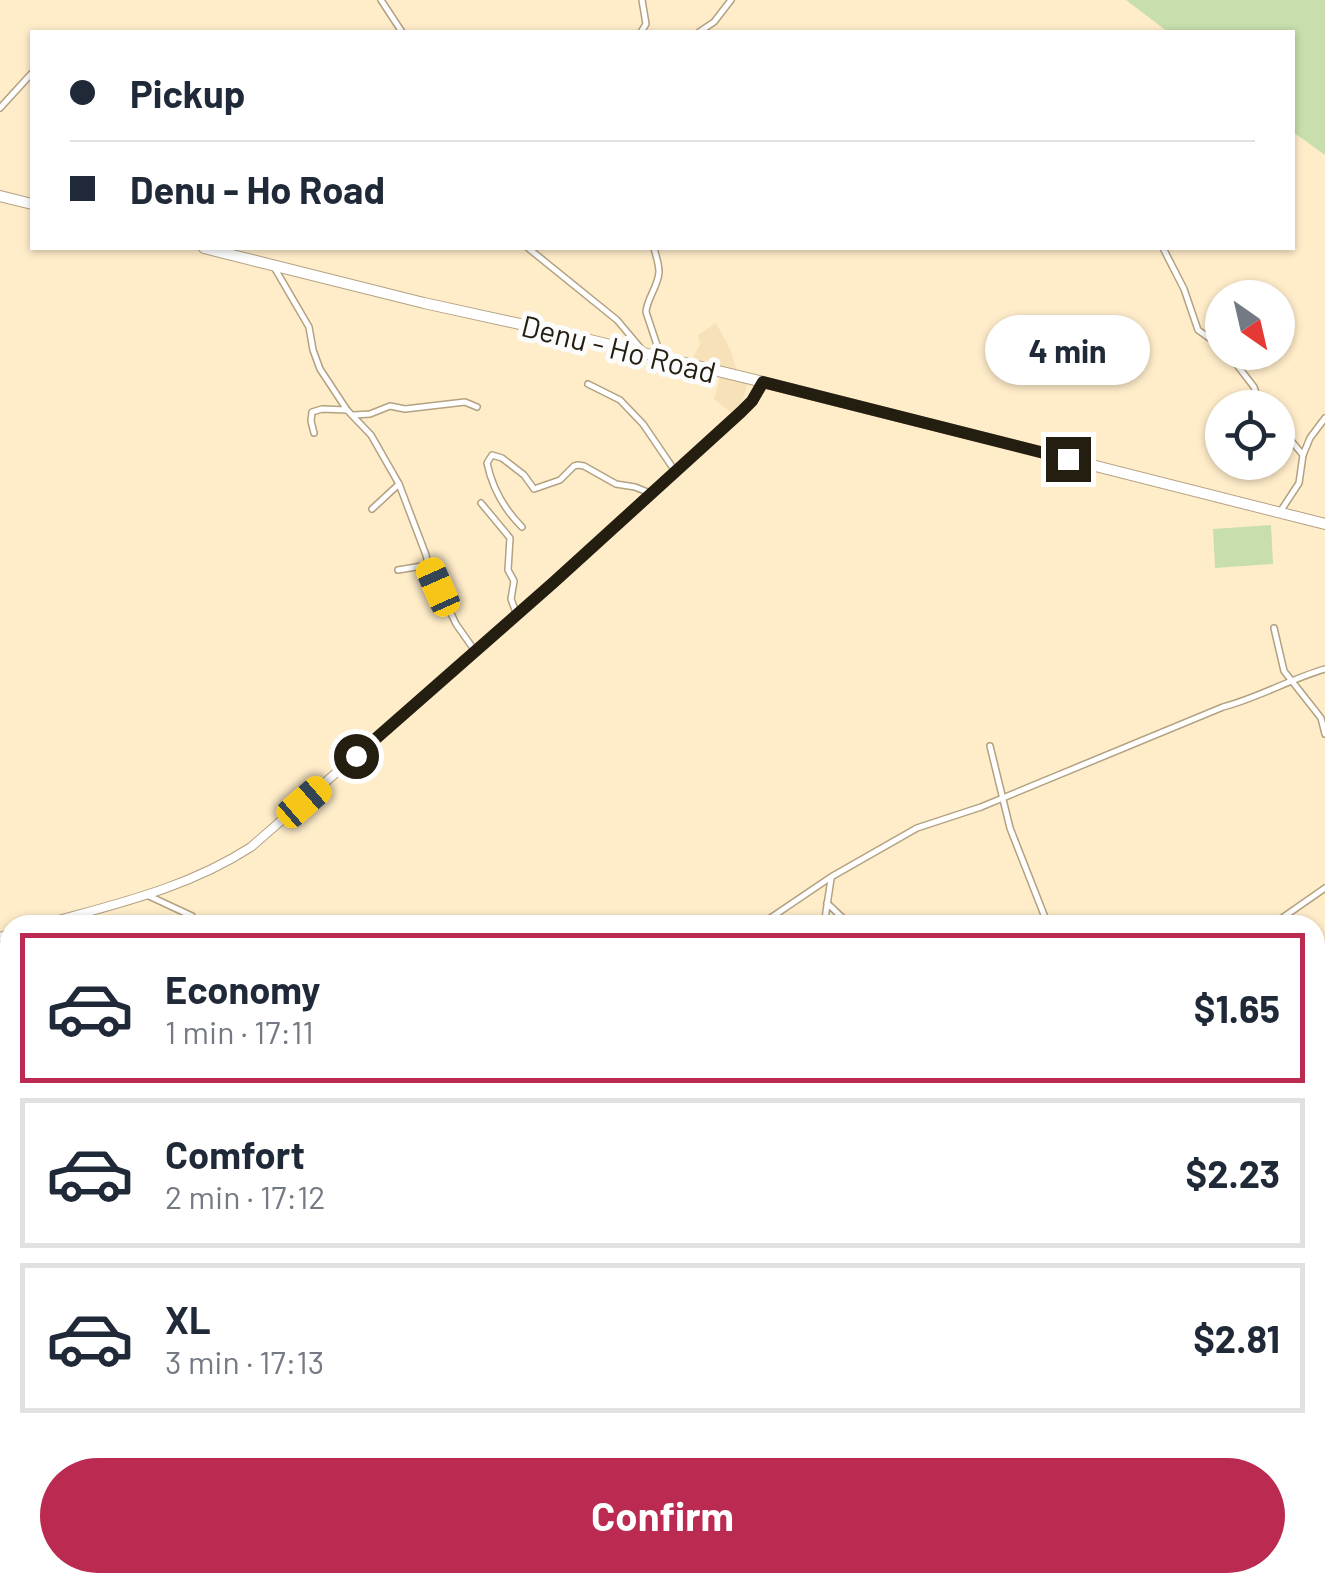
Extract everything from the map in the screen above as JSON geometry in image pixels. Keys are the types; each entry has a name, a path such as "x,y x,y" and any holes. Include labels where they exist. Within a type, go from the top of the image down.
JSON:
{"main road":[{"path":"0,196 30,204"},
{"name":"Denu - Ho Road","path":"213,250 763,382 1325,524"}],"street":[{"path":"380,0 401,30"},
{"path":"642,0 646,24 643,30"},
{"path":"701,30 714,22 731,0"},
{"path":"0,108 30,75"},
{"path":"530,250 617,320 646,354"},
{"path":"654,250 659,269 646,312 662,358"},
{"path":"1164,250 1184,288 1198,330 1205,335"},
{"path":"273,264 309,327 320,369 348,412 371,435 399,484 448,610 475,651"},
{"path":"76,915 208,873 251,847 517,615 741,412 763,382"},
{"path":"588,384 620,400 643,424 674,471"},
{"path":"314,434 312,412 322,409 359,416 390,406 465,402 477,406"},
{"path":"1280,512 1299,483 1310,438 1325,418"},
{"path":"1295,445 1304,455"},
{"path":"522,528 493,486 487,463 494,454 524,475 534,489 560,480 574,466 584,466 616,484 650,493"},
{"path":"372,508 399,484"},
{"path":"482,503 510,538 508,570 514,581 511,599 517,615"},
{"path":"398,570 428,565"},
{"path":"1274,628 1284,671 1321,718 1325,734"},
{"path":"775,915 917,828 1325,669"},
{"path":"990,746 1010,828 1044,915"},
{"path":"825,915 831,878"},
{"path":"1286,915 1325,888"},
{"path":"146,895 190,915"},
{"path":"826,903 839,915"}],"shaded area":[{"path":"716,323 731,351 735,373 691,362 700,344 698,335"},
{"path":"720,377 748,382 742,402 733,414 714,399"}],"green space":[{"path":"1126,0 1325,0 1325,155 1295,133 1295,30 1165,30"},
{"path":"1271,525 1273,564 1215,568 1213,529"}],"route":[{"path":"356,756 741,412 763,382 1068,459"}]}
